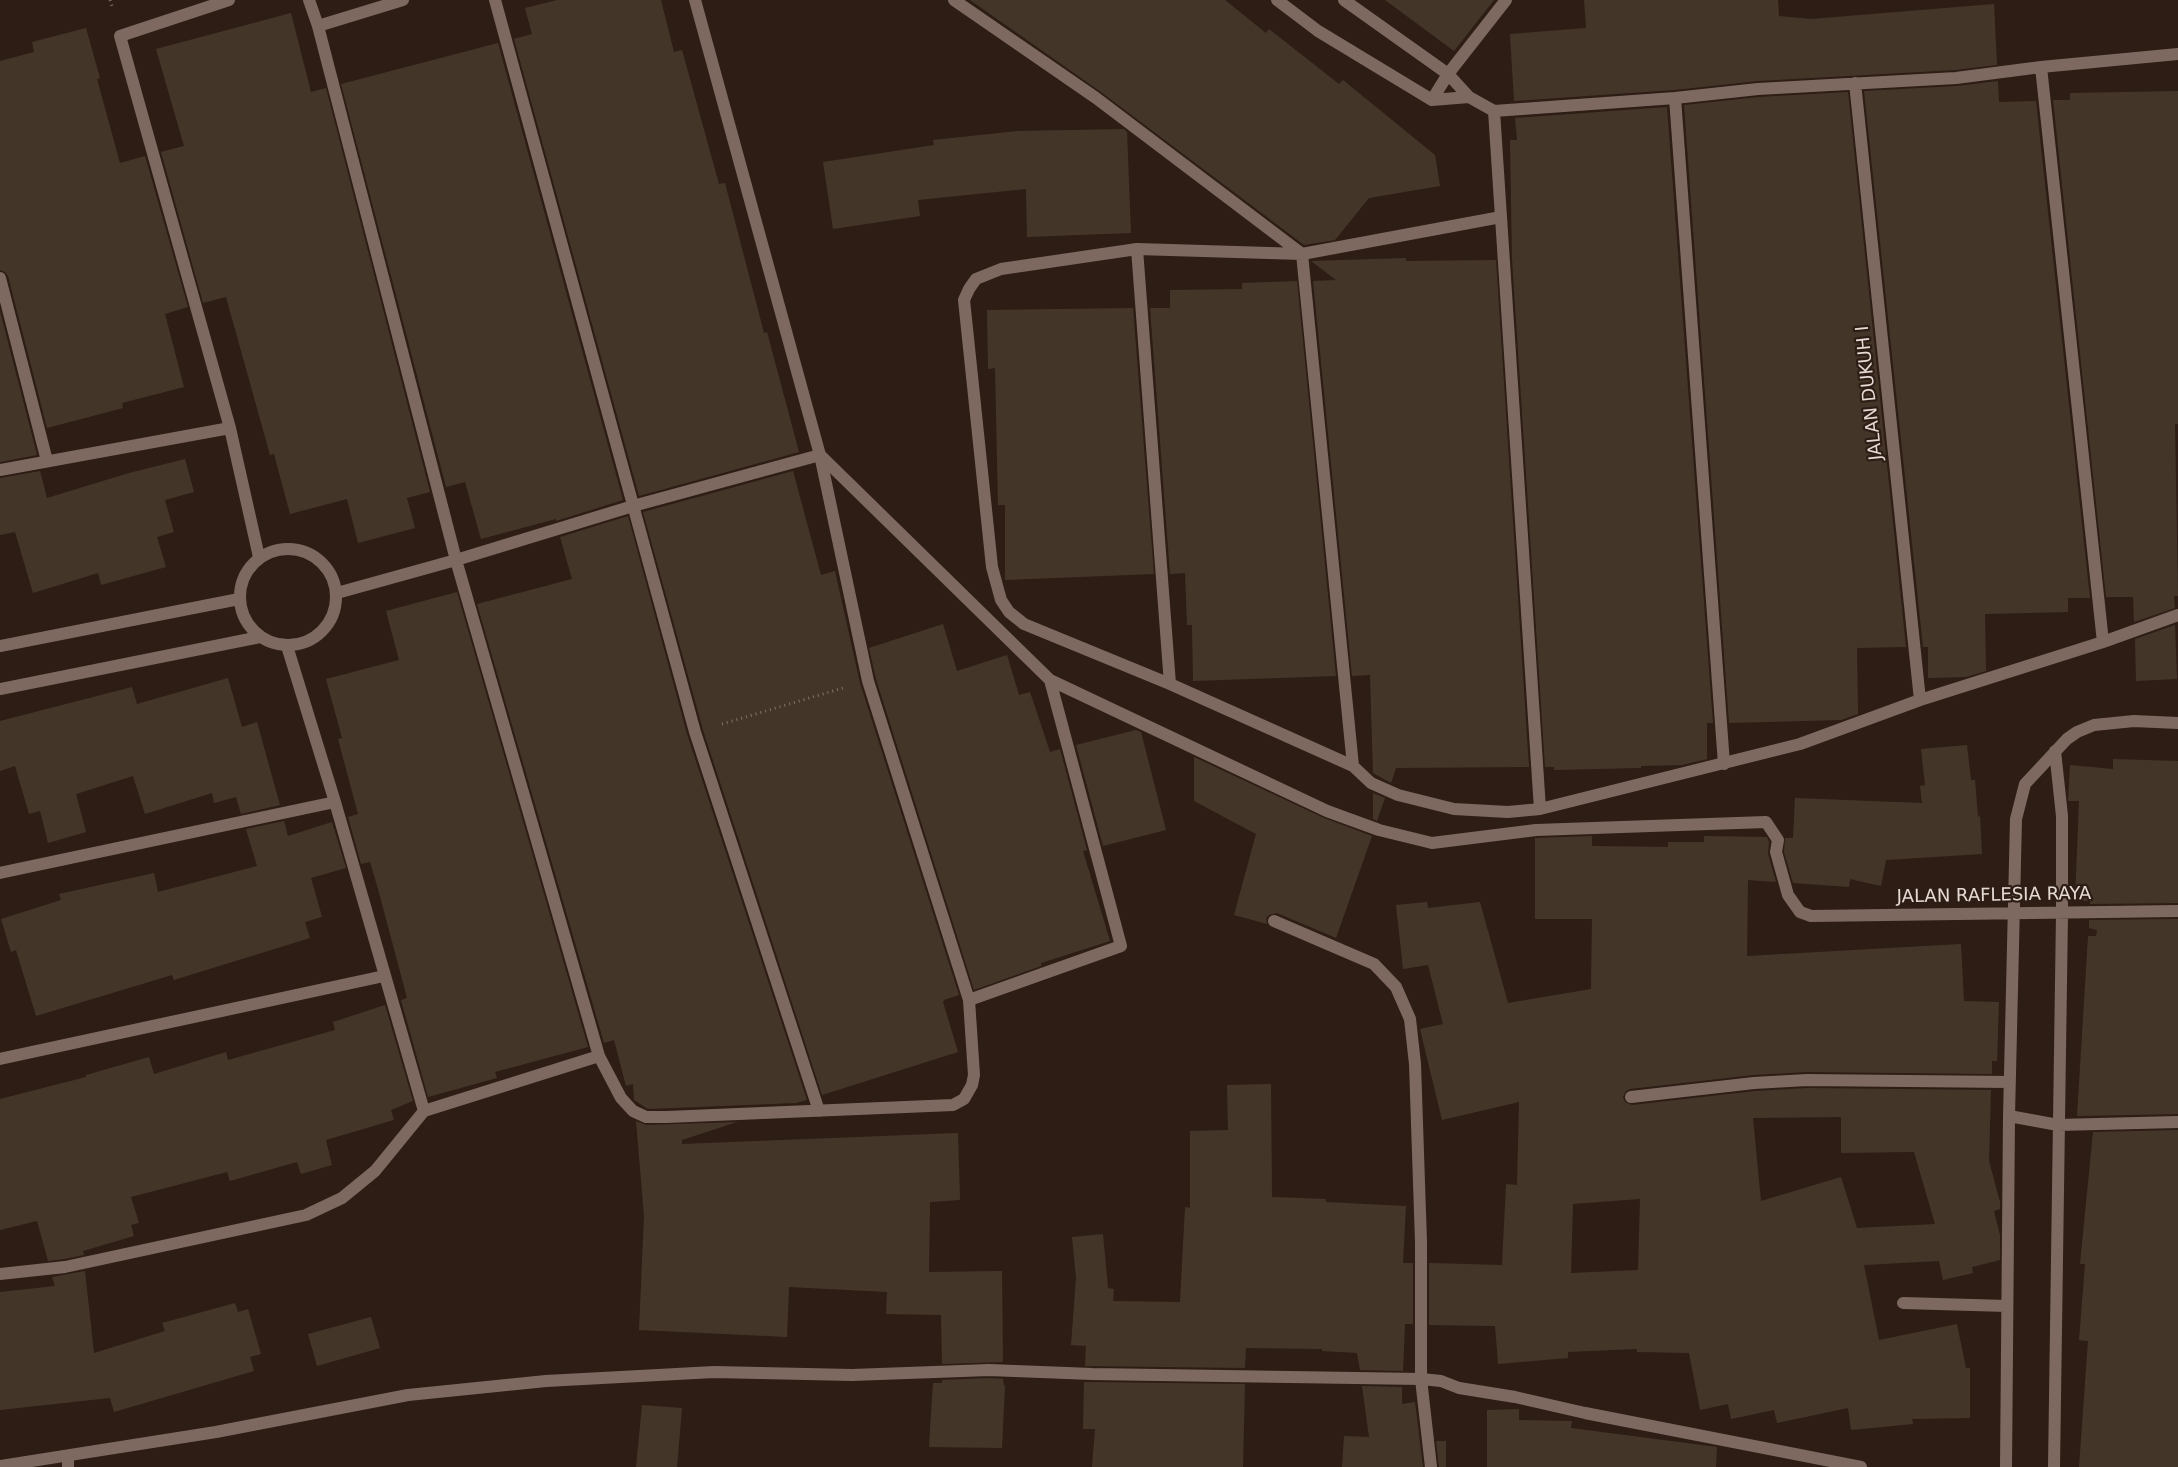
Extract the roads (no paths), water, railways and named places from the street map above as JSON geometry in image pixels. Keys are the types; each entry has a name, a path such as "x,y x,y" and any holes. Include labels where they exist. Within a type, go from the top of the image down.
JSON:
{"street":[{"path":"228,0 120,36 230,428 259,557"},
{"path":"309,0 318,26 456,560 598,1056 621,1098 633,1111 646,1117 954,1105 964,1099 972,1085 974,1075 969,1000 868,681 820,456 695,0"},
{"path":"318,26 403,0"},
{"path":"495,0 695,732 819,1111"},
{"path":"954,0 1096,98 1302,254 1353,766"},
{"path":"1277,0 1318,31 1432,100 1469,97"},
{"path":"1344,0 1448,74 1469,97 1494,111 1855,83 1956,78 2041,67 2178,54"},
{"path":"1432,100 1448,74 1506,0"},
{"path":"2041,67 2102,642"},
{"name":"JALAN DUKUH I","path":"1855,83 1920,700"},
{"path":"1674,98 1724,764"},
{"path":"1494,111 1540,809"},
{"path":"1501,217 1302,254 1137,250 1001,269 976,279 964,300 992,567 1001,600 1009,612 1024,624 1170,684 1353,766 1372,783 1398,795 1445,806 1508,812 1540,809 1800,744 1920,700 2102,642 2178,615"},
{"path":"1137,250 1170,684"},
{"path":"0,278 47,461"},
{"path":"0,470 230,428"},
{"path":"338,593 456,560 633,506 820,456"},
{"path":"820,456 1050,680 1121,946 969,1000"},
{"path":"0,689 260,637 287,646 313,639 332,619 338,593 329,569 309,552 283,548 259,557 244,576 240,600 245,619 260,637"},
{"path":"0,646 240,600"},
{"path":"287,646 335,802 424,1111"},
{"name":"JALAN RAFLESIA RAYA","path":"1050,680 1328,811 1379,830 1432,842 1536,830 1766,822 1778,840 1776,852 1788,895 1800,912 1811,916 2178,911"},
{"path":"2006,1467 2012,913 2016,819 2025,784 2067,739 2094,725 2134,722 2178,723"},
{"path":"2054,1467 2062,913 2062,816 2055,750"},
{"path":"0,873 335,802"},
{"path":"1274,921 1374,964 1396,987 1410,1019 1415,1064 1421,1242 1421,1379 1431,1467"},
{"path":"0,1060 384,976"},
{"path":"0,1274 65,1267 306,1215 342,1198 375,1170 424,1111 598,1056"},
{"path":"1631,1097 1754,1083 1807,1080 2010,1082"},
{"path":"2009,1116 2058,1125 2178,1122"},
{"path":"1903,1303 2007,1306"},
{"path":"0,1466 68,1462 408,1395 546,1381 714,1372 852,1375 989,1370 1092,1374 1421,1379 1441,1382 1459,1388 1515,1396 1585,1412 1861,1467"}]}
